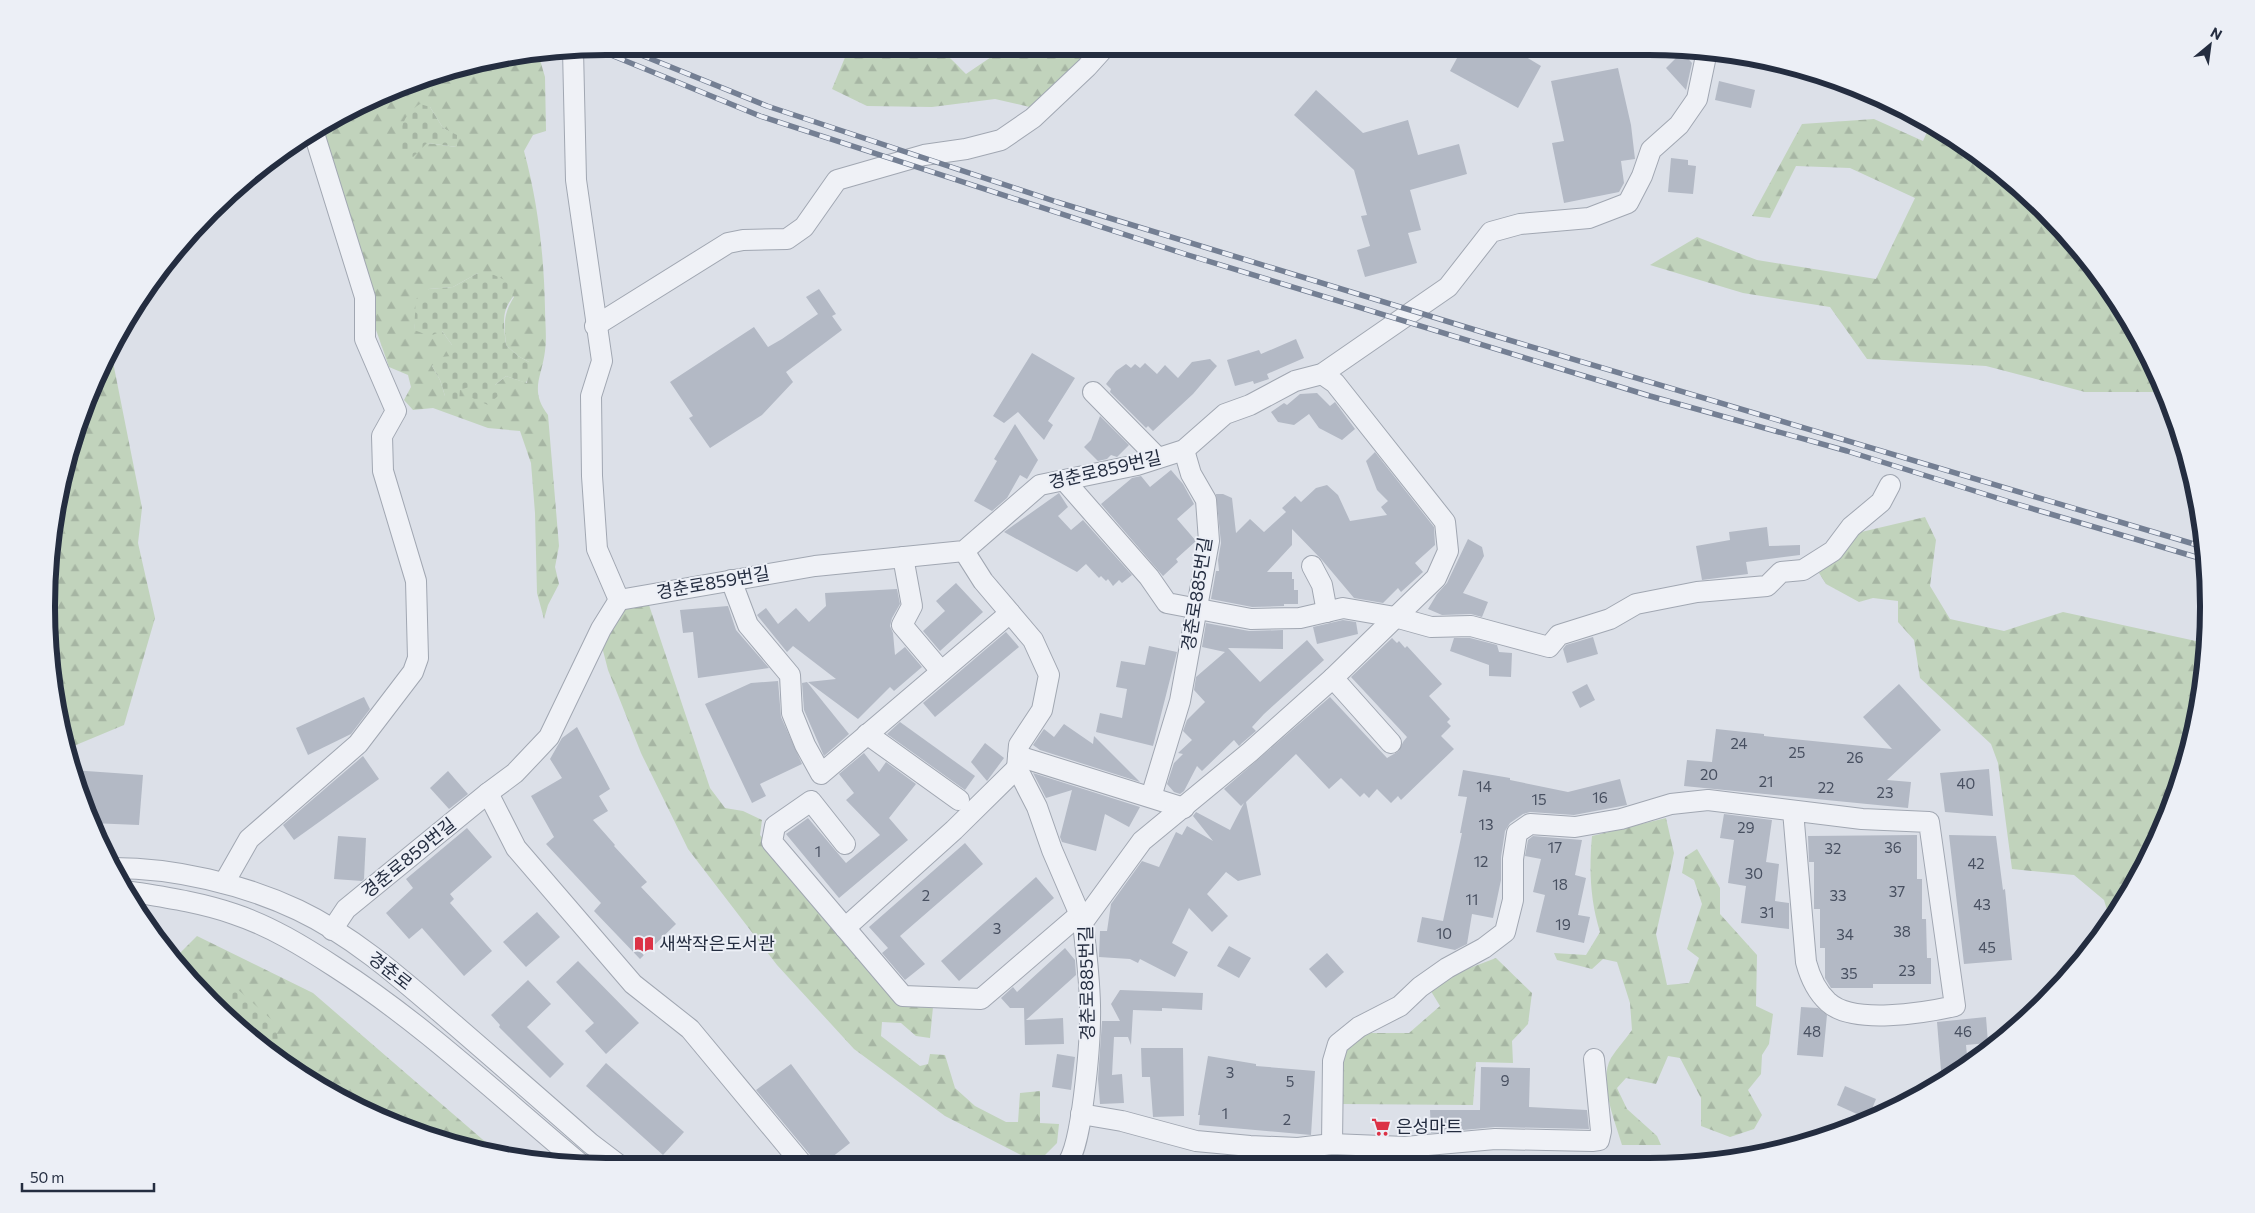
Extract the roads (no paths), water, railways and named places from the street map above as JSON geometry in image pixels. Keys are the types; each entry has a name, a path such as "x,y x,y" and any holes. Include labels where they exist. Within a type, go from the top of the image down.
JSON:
{"street":[{"path":"595,326 728,243 743,240 787,239 804,227 837,180 924,155 966,149 1001,140 1033,118 1098,55"},
{"path":"573,56 576,180 595,326 602,361 591,396 592,476 597,549 620,600"},
{"name":"경춘로859번길","path":"332,930 346,909 515,773 549,737 601,628 620,600 815,566 964,550 1040,485 1158,458 1184,450 1225,414 1250,405 1296,381 1322,374 1448,287 1491,232 1520,224 1589,218 1628,203 1642,176 1651,150 1679,125 1697,99 1705,58"},
{"path":"224,883 249,839 358,744 413,672 418,658 416,581 383,471 382,436 396,411 365,339 365,297 316,138"},
{"name":"경춘로885번길","path":"1069,1158 1081,1114 1090,1018 1082,918 1142,841 1184,808 1333,678 1436,578 1448,551 1445,522 1335,383 1322,374"},
{"path":"1093,392 1158,458"},
{"name":"경춘로885번길","path":"1151,797 1180,701 1209,541 1206,500 1191,474 1184,450"},
{"path":"1064,480 1149,577 1167,603 1251,619 1300,618 1344,608 1431,627 1471,626 1549,647 1559,635 1610,619 1636,604 1697,592 1767,586 1781,572 1803,570 1833,551 1851,527 1881,502 1890,485"},
{"path":"845,844 811,801 775,826 772,842 904,996 981,999 1082,918 1052,850 1037,806 1017,762 1019,745 1042,710 1049,674 1033,640 983,581 964,550"},
{"path":"903,557 912,606 902,625 941,672"},
{"path":"1312,566 1322,586 1328,612"},
{"path":"731,580 748,626 790,675 792,713 805,745 820,774 1010,613"},
{"path":"1333,678 1391,743"},
{"path":"867,734 960,800"},
{"path":"1017,762 1151,797 1184,808"},
{"path":"845,928 954,830 1017,762"},
{"path":"488,793 516,848 633,984 690,1029 798,1158"},
{"path":"1332,1144 1333,1061 1338,1044 1359,1027 1400,1006 1420,987 1447,968 1484,948 1504,932 1512,900 1513,860 1517,832 1530,824 1576,828 1621,819 1671,804 1708,800 1793,812 1862,819 1929,822 1955,1006 1920,1014 1884,1015 1851,1013 1828,1002 1810,978 1806,962 1793,812"},
{"name":"경춘로","path":"122,869 176,874 239,886 298,910 332,930 407,984 610,1158"},
{"name":"경춘로","path":"136,893 192,902 235,914 275,931 316,954 405,1015 572,1157"},
{"path":"1081,1114 1122,1121 1196,1141 1250,1146 1298,1148 1332,1144 1405,1147 1495,1139 1592,1141 1599,1140 1601,1131 1594,1059"}],"railway":[{"path":"611,55 760,116 1188,255 1650,396 1847,451 2198,558"},
{"path":"641,55 767,106 1057,202 1482,332 2196,545"}],"place":[{"name":"새싹작은도서관","path":"644,944"},
{"name":"은성마트","path":"1381,1127"}]}
